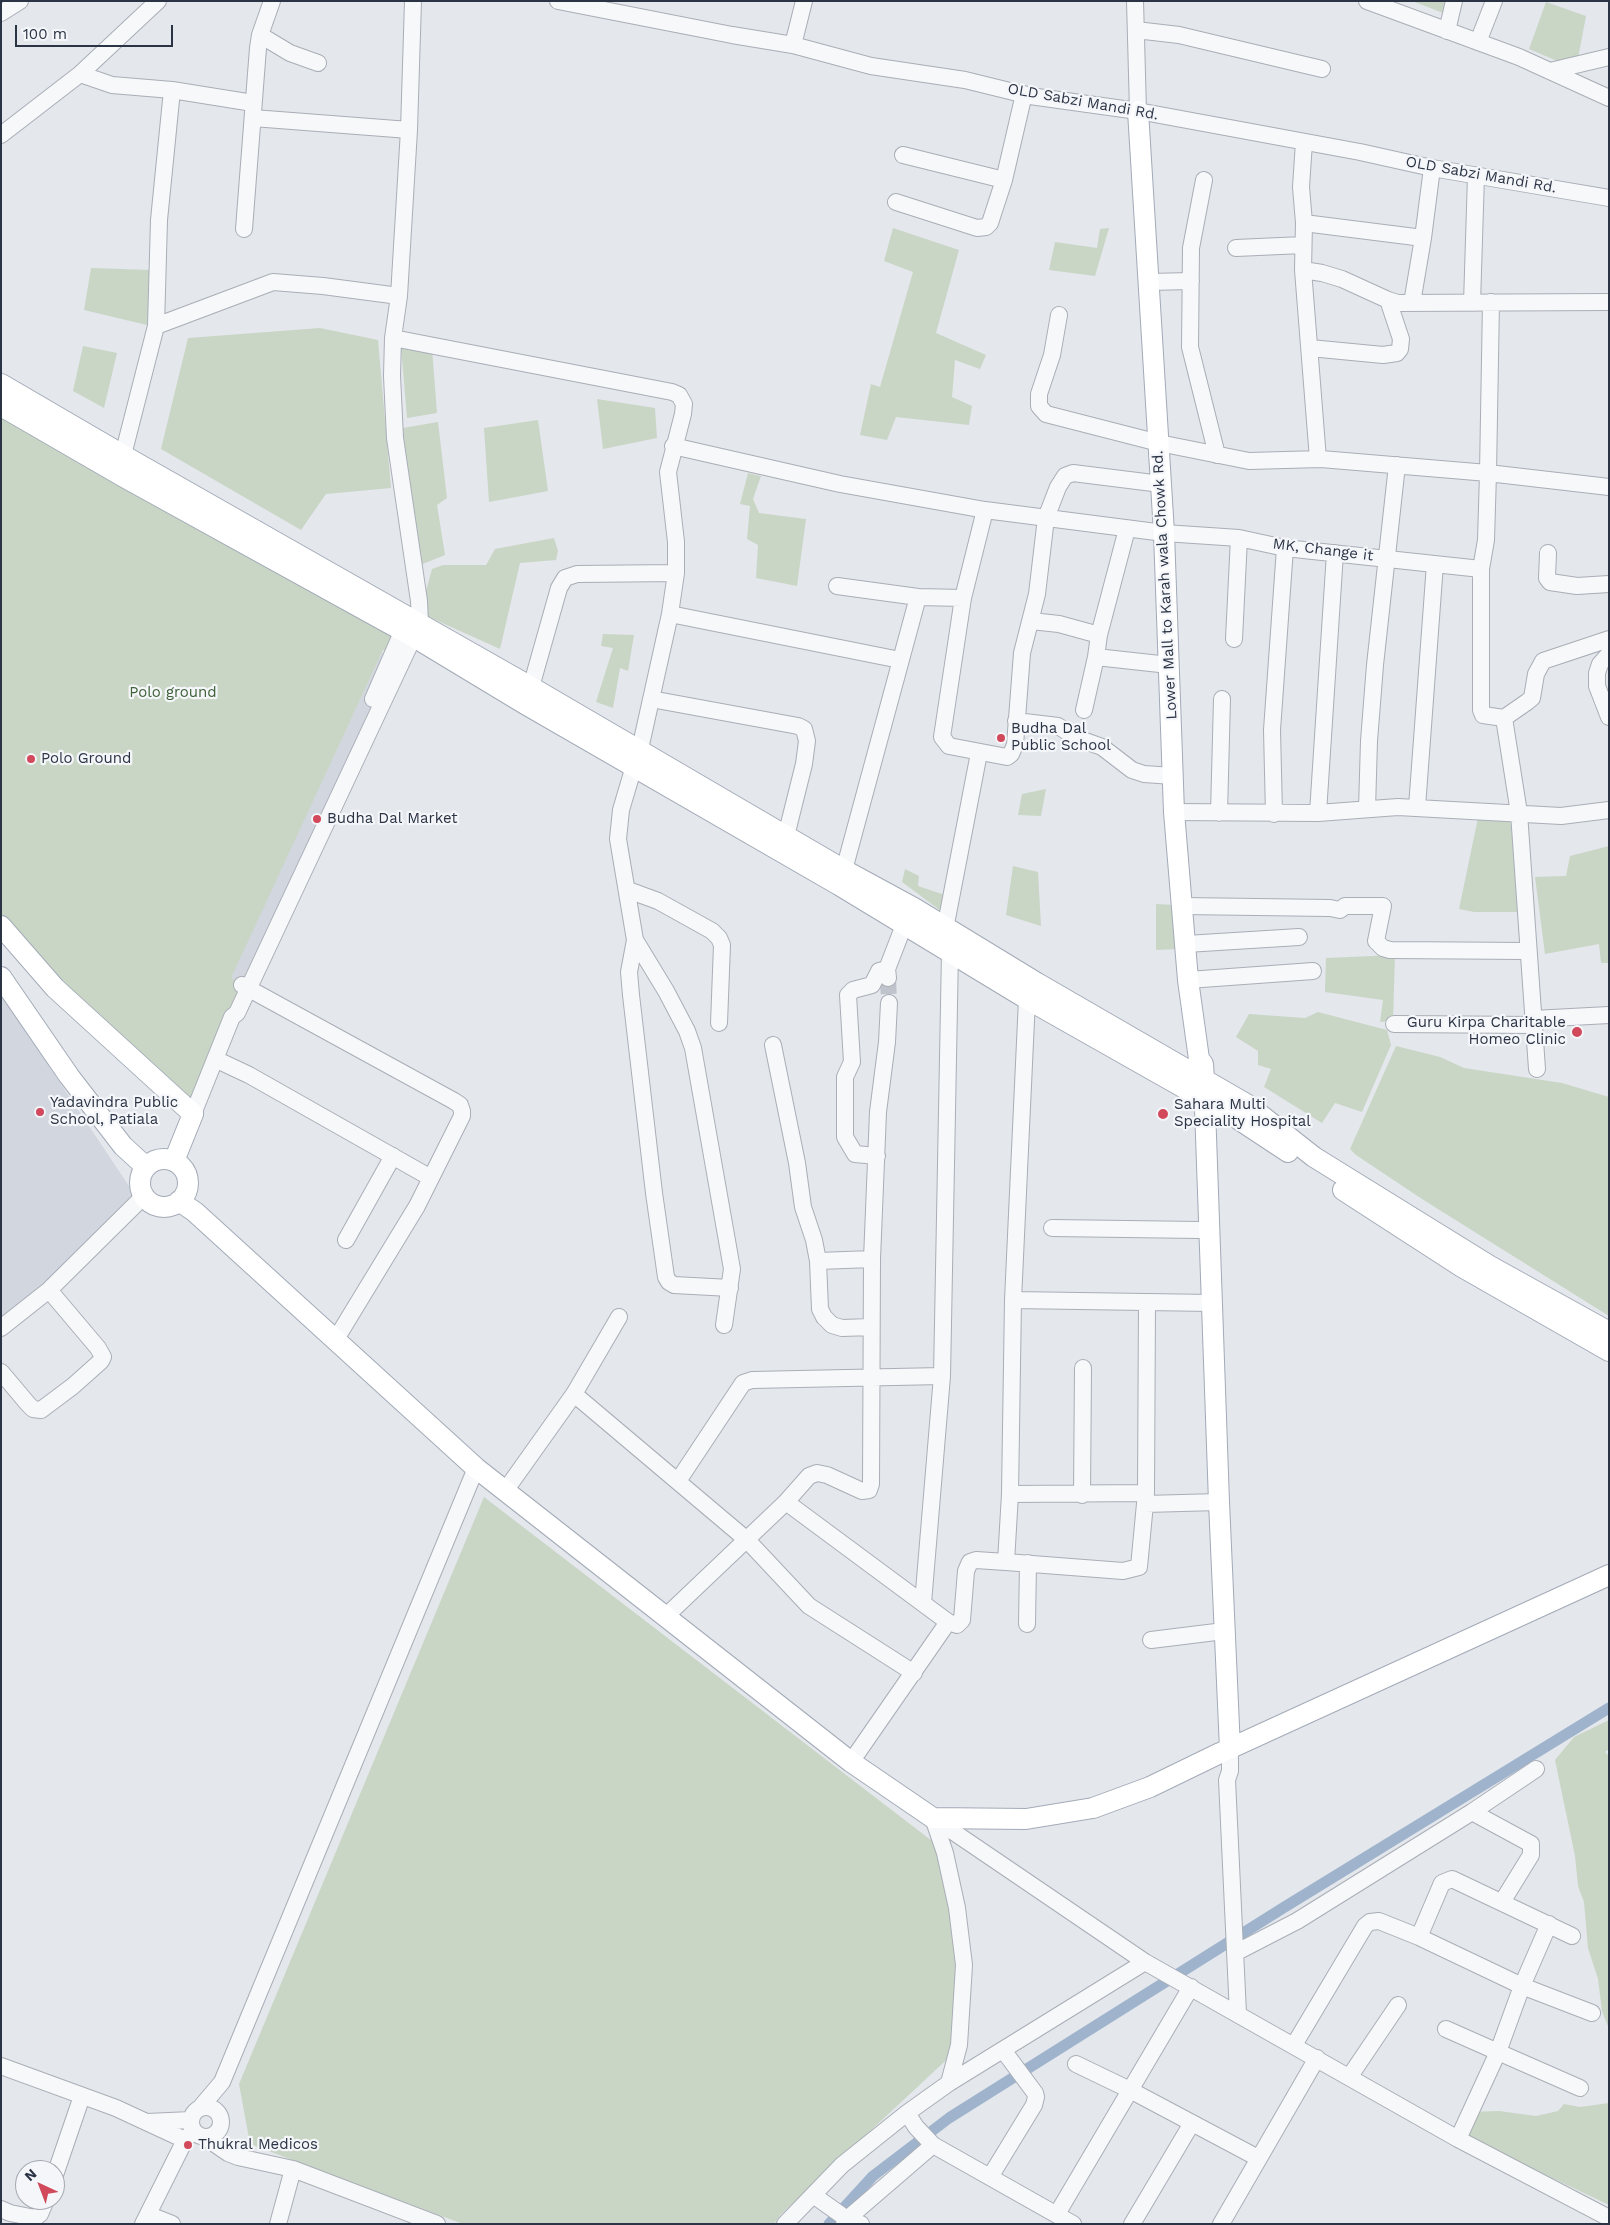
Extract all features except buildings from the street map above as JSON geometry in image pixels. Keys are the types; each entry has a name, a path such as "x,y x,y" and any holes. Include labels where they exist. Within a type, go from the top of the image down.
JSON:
{"main road":[{"name":"Lower Mall to Karah wala Chowk Rd.","path":"1138,111 1164,533 1174,812 1188,980 1199,1081"},
{"path":"1,384 413,622 637,755 914,908 945,929 1027,999 1199,1081"},
{"path":"1,406 124,477 413,622 531,687 950,952 982,961 1199,1081 1270,1140 1371,1210 1609,1332"},
{"path":"1,926 56,988 192,1114 174,1161"},
{"path":"1,977 69,1076 123,1146 146,1167"},
{"path":"1199,1081 1200,1230 1208,1303"},
{"path":"1199,1081 1225,1751"},
{"path":"159,1159 174,1161 181,1165 188,1180 185,1195 180,1201 165,1207 156,1206 144,1196 140,1182 146,1167 159,1159"},
{"path":"180,1201 196,1212 476,1468 851,1762 934,1818 1026,1818 1093,1808 1150,1787 1609,1575"},
{"path":"1434,1241 1609,1351"}],"street":[{"path":"1,13 20,1"},
{"path":"1,135 80,74 158,1"},
{"path":"244,229 260,35 272,1"},
{"path":"192,1114 232,1017 237,1013 245,987 413,622 395,438 392,376 393,338 399,296 409,130 413,1"},
{"name":"OLD Sabzi Mandi Rd.","path":"558,1 793,45 871,66 965,80 1024,94 1138,111 1360,152 1432,168 1609,198"},
{"path":"793,45 804,1"},
{"path":"1367,1 1478,42 1550,71 1609,98"},
{"path":"1447,31 1454,1"},
{"path":"1478,42 1494,1"},
{"path":"1130,3 1136,30 1138,111"},
{"path":"1136,30 1179,35 1322,69"},
{"path":"260,35 290,53 318,63"},
{"path":"1550,71 1609,57"},
{"path":"80,74 112,85 172,90 253,110 409,130"},
{"path":"123,455 156,326 159,220 172,90"},
{"path":"896,202 977,228 986,227 990,223 1004,180 1024,94"},
{"path":"1304,142 1301,187 1304,223 1303,270 1318,459"},
{"path":"903,155 1004,180"},
{"path":"1412,303 1432,168"},
{"path":"1472,303 1476,176"},
{"path":"1204,180 1191,248 1190,347 1217,455"},
{"path":"1304,223 1423,238"},
{"path":"1236,248 1303,245"},
{"path":"1303,270 1342,279 1388,300 1412,303 1609,302"},
{"path":"1149,282 1191,281"},
{"path":"156,326 273,282 323,286 399,296"},
{"path":"1310,348 1383,355 1397,353 1400,349 1401,339 1388,300"},
{"path":"1491,302 1486,540 1481,569 1481,710 1486,717 1504,718 1532,698 1536,674 1543,662 1609,639"},
{"path":"1059,315 1052,355 1039,394 1042,412 1046,414 1159,443 1249,461 1318,459 1488,473 1609,487"},
{"path":"393,338 672,392 679,395 684,404 668,472 677,548 676,573 670,614 637,755 618,822 618,839 635,940 629,972 631,995 666,1277 674,1285 730,1288"},
{"name":"MK, Change it","path":"673,446 840,484 985,510 1127,529 1239,538 1285,548 1481,569"},
{"path":"1367,809 1369,741 1375,665 1397,466"},
{"path":"985,510 964,598 942,736 949,746 1007,757 1011,754 1015,745 1022,653 1037,594 1046,518 1058,486 1065,476 1073,472 1161,484"},
{"path":"1084,710 1096,658 1099,635 1127,529"},
{"path":"1234,640 1239,538"},
{"path":"1274,814 1272,730 1285,548"},
{"path":"1318,812 1335,553"},
{"path":"1548,553 1548,578 1550,582 1576,586 1609,584"},
{"path":"1417,808 1436,564"},
{"path":"531,687 559,588 565,578 577,574 676,573"},
{"path":"837,586 918,597 964,598"},
{"path":"844,870 918,597"},
{"path":"670,614 900,660"},
{"path":"1031,621 1059,624 1099,635"},
{"path":"1609,654 1600,664 1597,673 1597,686 1609,717"},
{"path":"1096,658 1169,665"},
{"path":"650,699 798,726 804,729 807,741 804,764 786,836"},
{"path":"1219,813 1222,699"},
{"path":"1504,718 1519,813 1527,951 1537,1069"},
{"path":"1016,722 1058,726 1077,738 1102,747 1132,770 1144,774 1173,776"},
{"path":"945,929 979,753"},
{"path":"1174,812 1274,814 1398,806 1561,816 1609,810"},
{"path":"628,890 658,901 712,931 719,938 722,945 719,1023"},
{"path":"1182,906 1330,908 1340,910 1345,906 1383,906 1376,940 1383,948 1390,950 1527,951"},
{"path":"877,1156 855,1154 845,1137 845,1077 852,1062 848,995 853,990 872,985 879,971 887,974 904,924"},
{"path":"1186,944 1299,937"},
{"path":"635,940 666,991 693,1048 732,1269 724,1325"},
{"path":"923,1603 942,1376 950,952"},
{"path":"1188,980 1313,970"},
{"path":"245,987 460,1105 462,1116 417,1206 336,1339"},
{"path":"1006,1562 1010,1494 1012,1300 1027,999"},
{"path":"664,1617 786,1502 808,1476 817,1473 827,1475 862,1491 869,1490 871,1484 872,1259 878,1112 887,1042 889,1003"},
{"path":"1394,1024 1534,1022 1609,1015"},
{"path":"773,1045 796,1155 803,1207 814,1240 818,1261 820,1309 824,1317 832,1325 842,1328 871,1327"},
{"path":"215,1059 249,1075 431,1178"},
{"path":"346,1240 393,1156"},
{"path":"1,1328 49,1290 144,1196"},
{"path":"1052,1228 1200,1230"},
{"path":"818,1261 872,1259"},
{"path":"1,1372 33,1409 41,1410 66,1392 101,1361 102,1357 98,1348 49,1290"},
{"path":"1012,1300 1208,1303"},
{"path":"786,1502 948,1622 957,1625 962,1620 966,1571 970,1562 976,1560 1123,1572 1139,1568 1146,1498 1147,1302"},
{"path":"505,1491 574,1394 619,1317"},
{"path":"1082,1495 1083,1368"},
{"path":"678,1481 742,1383 752,1380 942,1376"},
{"path":"574,1394 747,1540 809,1606 914,1673"},
{"path":"172,2224 146,2219 195,2127 222,2082 476,1468"},
{"path":"1010,1494 1082,1495 1215,1502"},
{"path":"1027,1624 1028,1563"},
{"path":"851,1762 948,1622"},
{"path":"1151,1640 1220,1631"},
{"path":"1225,1751 1230,1771 1227,1780 1238,2014"},
{"path":"1235,1953 1297,1921 1472,1812 1536,1769"},
{"path":"1472,1812 1531,1844 1531,1855 1502,1902"},
{"path":"934,1818 1145,1962 1602,2218"},
{"path":"934,1818 945,1853 957,1908 964,1965 959,2045 948,2083"},
{"path":"1419,1937 1442,1883 1446,1879 1452,1879 1572,1936"},
{"path":"1294,2045 1365,1926 1370,1922 1379,1921 1419,1937 1522,1986 1592,2013"},
{"path":"1458,2138 1498,2052 1522,1986 1549,1924"},
{"path":"785,2224 819,2199 842,2165 948,2083 1145,1962"},
{"path":"1057,2214 1191,1987"},
{"path":"1350,2076 1398,2005"},
{"path":"1446,2029 1580,2088"},
{"path":"990,2177 1034,2105 1036,2093 1003,2050"},
{"path":"1221,2224 1318,2058"},
{"path":"1076,2064 1130,2090 1258,2158"},
{"path":"1,2066 147,2122 195,2127 215,2135 221,2122 222,2082"},
{"path":"60,2160 82,2096"},
{"path":"195,2127 210,2108 218,2113 238,2157"},
{"path":"907,2113 916,2127 931,2143 1073,2224"},
{"path":"1132,2224 1192,2123"},
{"path":"195,2127 228,2153 238,2157 293,2168 437,2224"},
{"path":"819,2199 848,2220 931,2143"},
{"path":"278,2224 293,2168"},
{"path":"1,2209 10,2213 35,2218 42,2210"}],"shaded area":[{"name":"Budha Dal Market","path":"382,652 404,660 251,989 230,978"},
{"name":"Yadavindra Public School, Patiala","path":"1,986 20,1023 139,1201 1,1327"}],"green space":[{"path":"1412,1 1454,1 1451,16"},
{"path":"1546,2 1586,16 1576,69 1529,49"},
{"path":"893,228 959,250 936,333 986,355 980,369 955,360 952,397 972,406 969,425 896,417 887,440 860,435 871,384 880,387 913,272 884,261"},
{"path":"1109,228 1095,276 1049,270 1055,242 1097,248 1100,229"},
{"path":"91,268 151,270 147,325 84,310"},
{"path":"320,328 378,340 391,488 326,494 301,530 161,449 188,338"},
{"path":"83,346 117,353 104,408 73,391"},
{"path":"401,346 432,349 437,413 407,418"},
{"path":"597,399 655,408 657,438 603,449"},
{"name":"Polo ground","path":"1,406 408,624 390,655 383,650 231,978 251,989 196,1109 1,926"},
{"path":"538,420 548,491 489,502 484,428"},
{"path":"438,422 447,498 437,505 445,555 420,565 408,501 403,428"},
{"path":"748,473 761,476 753,499 759,513 806,519 797,586 756,578 758,545 747,539 750,506 740,504"},
{"path":"554,538 558,551 556,560 520,563 500,649 420,613 432,569 443,565 486,565 495,549"},
{"path":"603,634 634,635 628,671 620,668 613,708 596,702 613,648 601,646"},
{"path":"1046,789 1041,816 1018,815 1022,794"},
{"path":"1479,813 1510,816 1519,912 1474,912 1459,909"},
{"path":"1609,846 1609,963 1601,963 1599,944 1545,954 1535,877 1566,876 1570,856"},
{"path":"1013,866 1038,872 1041,926 1006,915"},
{"path":"905,869 919,876 918,886 945,895 941,911 902,882"},
{"path":"1156,904 1174,905 1178,949 1156,950"},
{"path":"1395,955 1393,1021 1380,1022 1383,1000 1325,992 1326,958"},
{"path":"1318,1012 1387,1030 1391,1045 1362,1112 1335,1103 1322,1123 1264,1087 1271,1069 1258,1065 1258,1051 1236,1037 1249,1014 1305,1018"},
{"path":"1396,1046 1440,1057 1464,1068 1562,1083 1609,1097 1609,1316 1422,1199 1356,1155 1350,1149"},
{"path":"484,1497 936,1844 960,1961 956,2051 780,2215 774,2224 463,2224 250,2144 239,2084"},
{"path":"1609,1720 1609,1749 1605,1752 1609,1756 1609,2029 1602,2011 1598,1979 1588,1948 1584,1902 1578,1886 1575,1856 1555,1760 1574,1737"},
{"path":"1609,2103 1609,2205 1462,2135 1471,2112 1499,2111 1536,2116 1558,2111 1564,2104 1580,2107"}],"waterway":[{"path":"829,2224 873,2176 949,2118 1283,1908 1609,1708"}],"tunnel":[{"path":"888,978 889,1003"}],"place":[{"name":"Budha Dal Public School","path":"1001,738"},
{"name":"Polo Ground","path":"31,759"},
{"name":"Budha Dal Market","path":"317,819"},
{"name":"Guru Kirpa Charitable Homeo Clinic","path":"1577,1032"},
{"name":"Yadavindra Public School, Patiala","path":"40,1112"},
{"name":"Sahara Multi Speciality Hospital","path":"1163,1114"},
{"name":"Thukral Medicos","path":"188,2145"}]}
